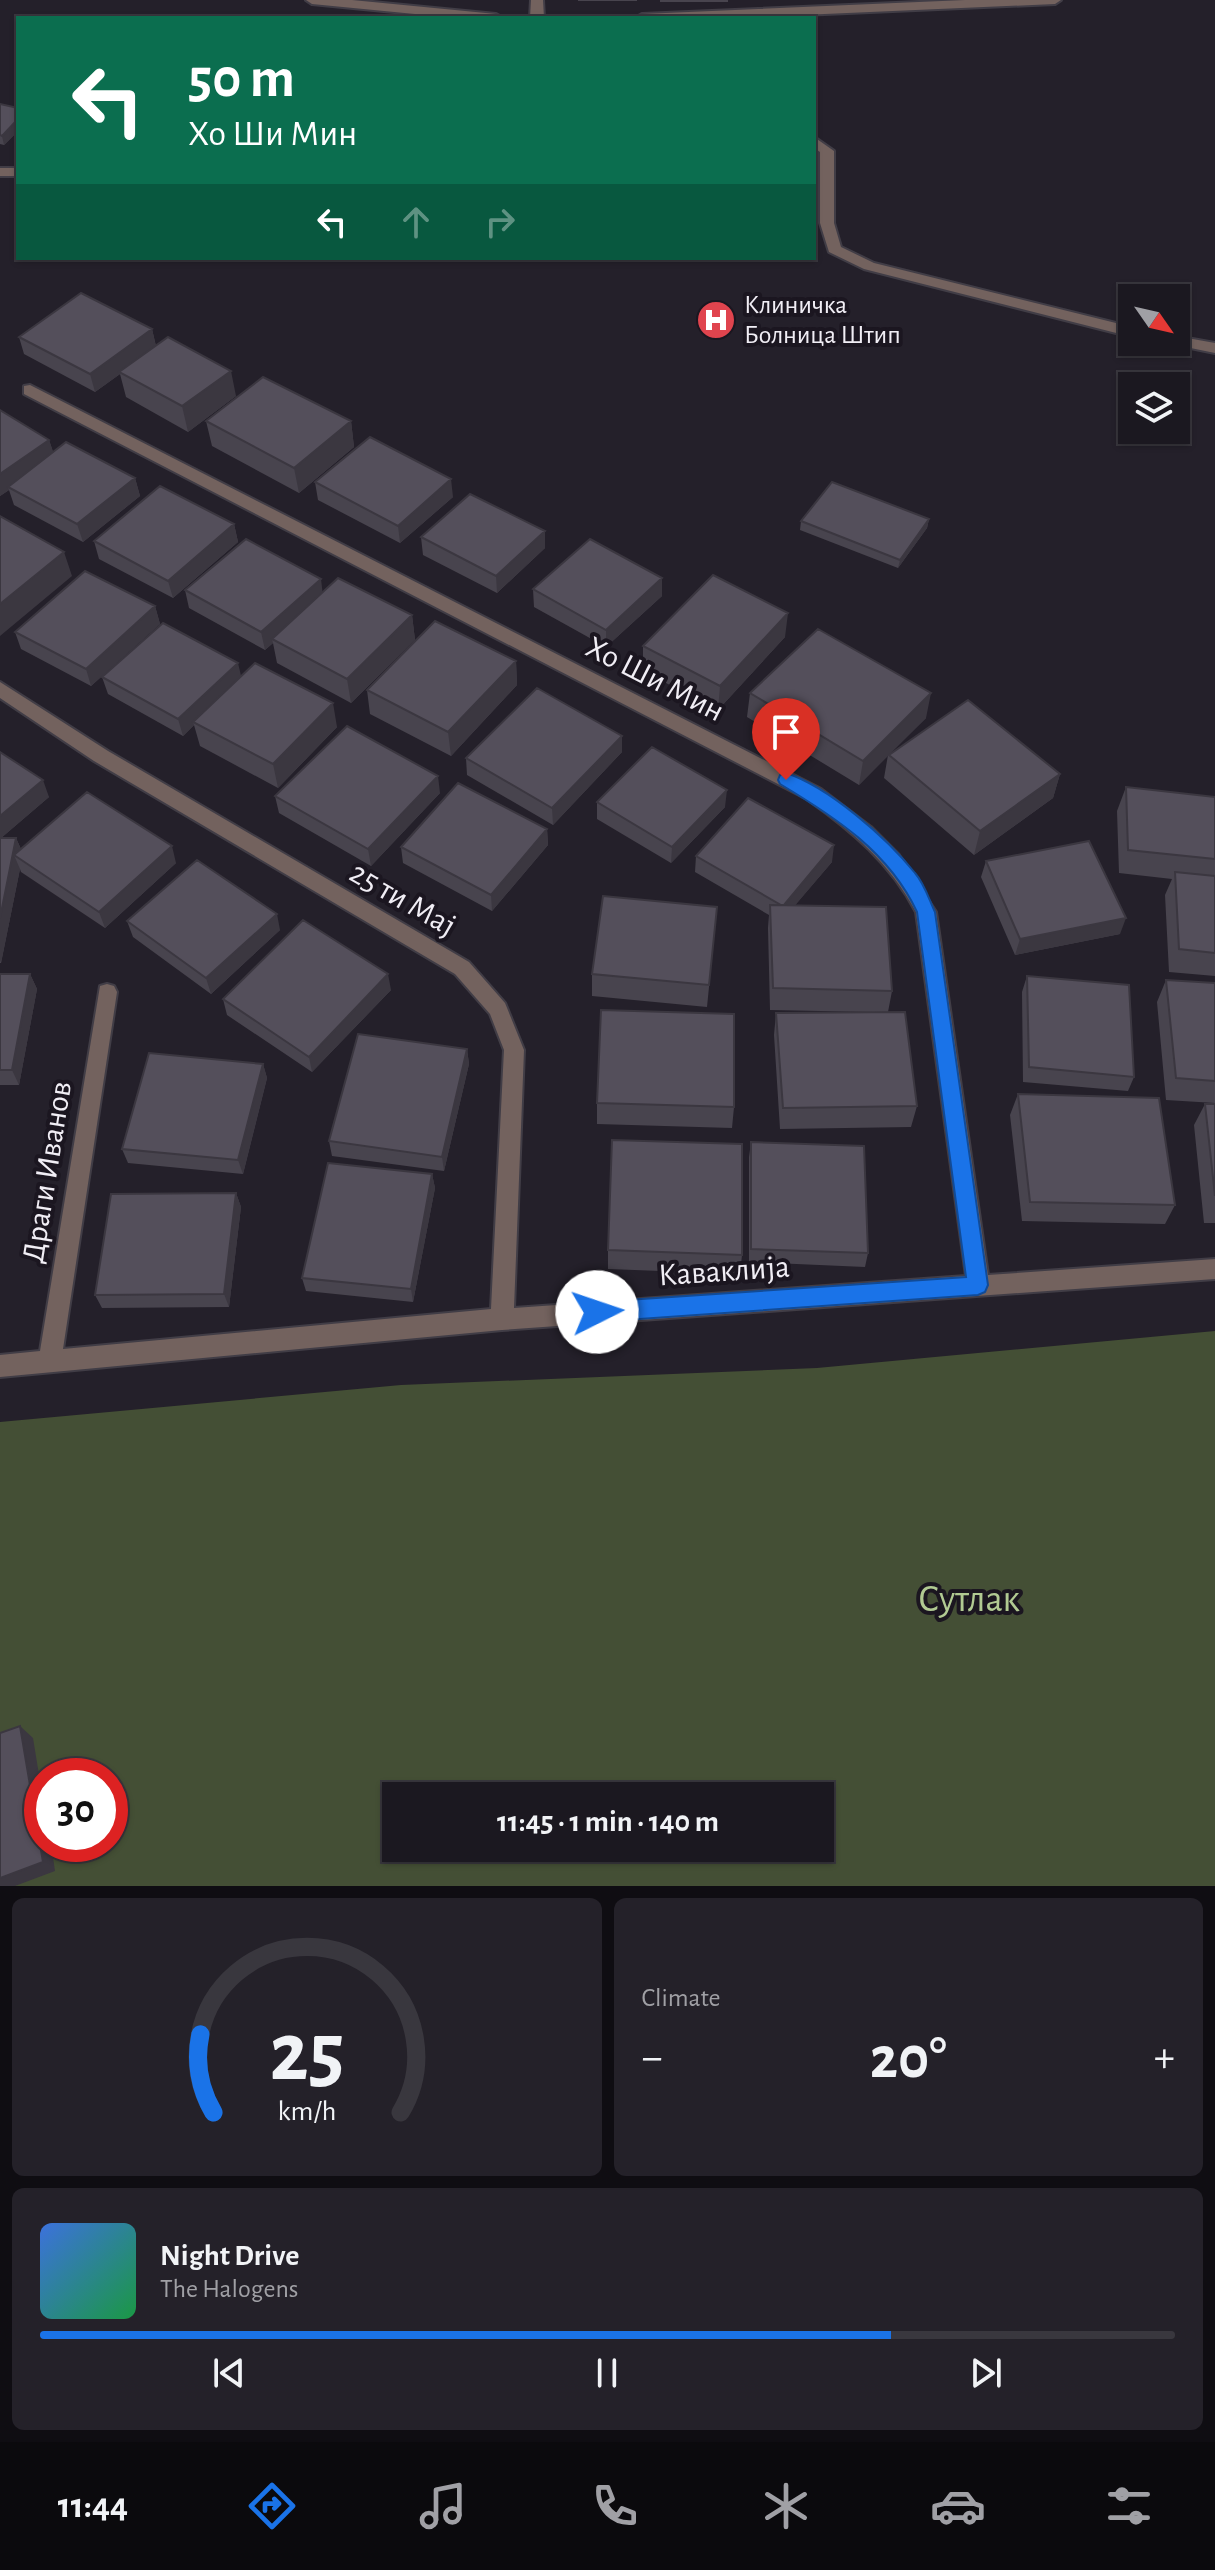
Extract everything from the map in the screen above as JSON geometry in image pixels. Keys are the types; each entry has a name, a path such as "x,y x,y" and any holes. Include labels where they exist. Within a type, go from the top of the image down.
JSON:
{"street":[{"path":"312,0 476,16"},
{"path":"688,16 1055,0"},
{"path":"816,143 827,151 827,223 834,249 869,266 1118,328"},
{"path":"1190,344 1215,348"},
{"name":"Хо Ши Мин","path":"30,390 814,794 876,842 911,880 926,912 978,1285"},
{"name":"25 ти Мај","path":"0,689 101,756 462,968 498,1009 514,1050 502,1319"},
{"name":"Драги Иванов","path":"50,1362 107,992"},
{"name":"Каваклија","path":"0,1366 502,1319 1215,1269"}],"green space":[{"name":"Сутлак","path":"1215,1331 1215,1886 0,1886 0,1422 401,1385 817,1368"}],"building":[{"path":"0,104 16,108 16,121 0,135"},
{"path":"81,293 152,329 90,374 19,337"},
{"path":"168,337 231,371 182,406 119,372"},
{"path":"263,377 351,421 294,468 206,421"},
{"path":"0,410 49,440 0,474"},
{"path":"370,437 451,479 398,526 315,482"},
{"path":"66,442 135,478 77,524 8,487"},
{"path":"832,482 929,519 900,560 801,521"},
{"path":"160,486 234,524 168,581 94,541"},
{"path":"470,494 545,531 496,576 421,537"},
{"path":"0,516 64,552 0,604"},
{"path":"246,539 321,579 261,632 185,590"},
{"path":"590,539 662,578 606,630 533,589"},
{"path":"85,571 155,606 86,669 15,632"},
{"path":"713,575 788,613 720,686 643,646"},
{"path":"338,578 412,615 347,679 272,639"},
{"path":"435,621 516,661 448,732 367,690"},
{"path":"163,623 238,663 178,719 102,677"},
{"path":"818,629 931,693 863,761 750,693"},
{"path":"255,663 333,703 273,764 193,722"},
{"path":"537,688 622,736 552,808 466,758"},
{"path":"968,700 1060,774 980,831 889,755"},
{"path":"347,726 438,776 368,849 275,796"},
{"path":"652,747 727,790 672,847 597,802"},
{"path":"0,752 43,780 0,816"},
{"path":"458,783 547,829 491,895 401,847"},
{"path":"1126,787 1215,797 1215,859 1128,850"},
{"path":"87,792 172,846 99,912 14,855"},
{"path":"748,798 834,845 784,905 696,856"},
{"path":"0,838 16,838 0,918"},
{"path":"1089,841 1126,918 1020,939 986,861"},
{"path":"197,860 277,914 206,978 127,921"},
{"path":"1175,872 1215,876 1215,953 1179,949"},
{"path":"603,896 717,907 709,985 592,974"},
{"path":"770,905 886,907 892,991 773,988"},
{"path":"303,920 388,974 309,1057 223,999"},
{"path":"0,974 30,974 12,1070 0,1070"},
{"path":"1027,976 1129,985 1134,1077 1029,1067"},
{"path":"1166,980 1215,983 1215,1081 1176,1078"},
{"path":"601,1010 734,1014 734,1107 597,1103"},
{"path":"905,1012 917,1106 783,1108 776,1013"},
{"path":"358,1034 467,1049 442,1157 329,1141"},
{"path":"149,1053 263,1064 238,1160 122,1149"},
{"path":"1018,1094 1159,1098 1175,1205 1030,1202"},
{"path":"1205,1104 1215,1104 1215,1196"},
{"path":"612,1140 742,1144 742,1255 608,1250"},
{"path":"751,1142 864,1146 868,1253 751,1249"},
{"path":"328,1163 432,1174 411,1289 302,1278"},
{"path":"236,1193 224,1294 95,1295 111,1194"},
{"path":"20,1726 25,1758 24,1862 43,1862 0,1878 0,1733"}],"place":[{"name":"Клиничка Болница Штип","path":"716,320"}],"route":[{"path":"597,1312 978,1285 926,912 911,880 876,842 814,794 786,780"}]}
